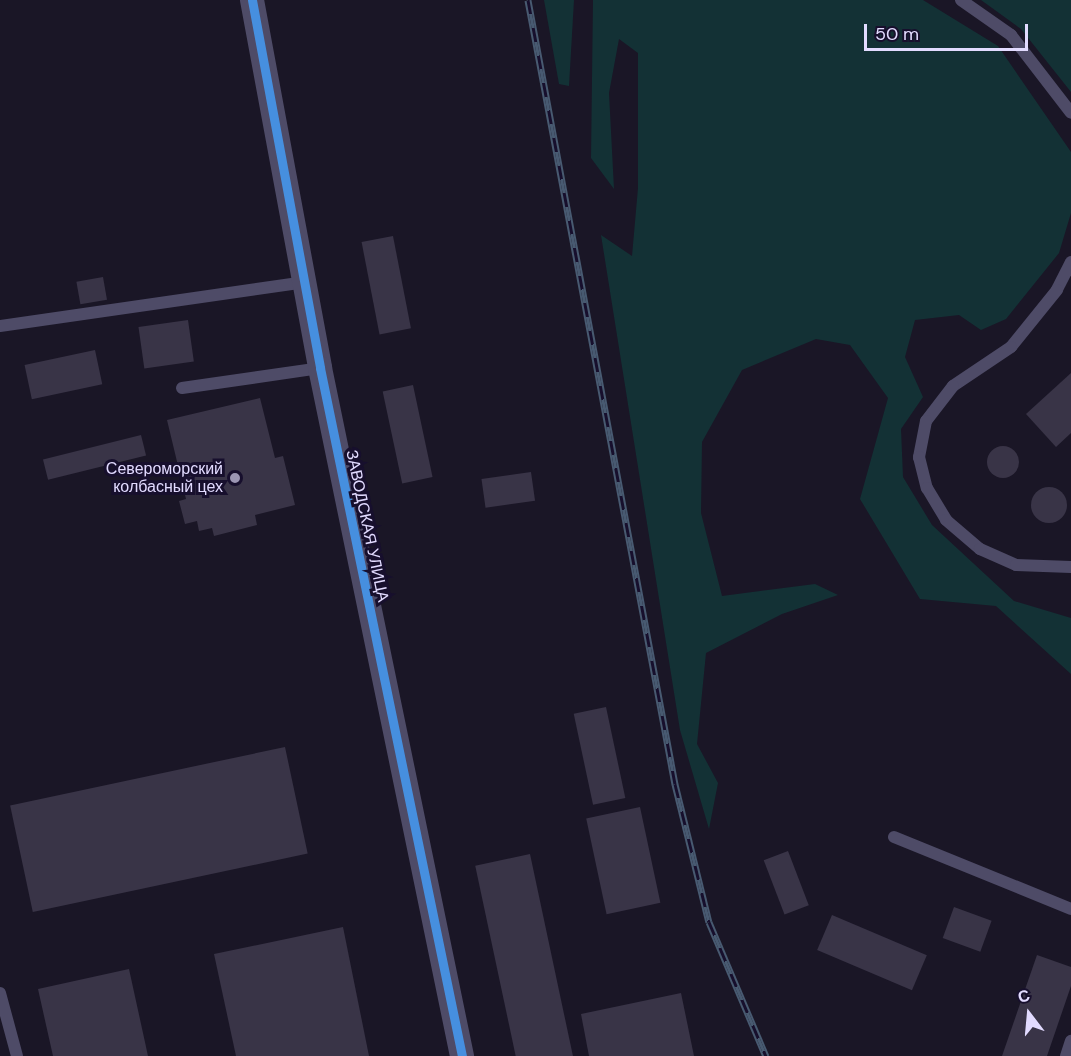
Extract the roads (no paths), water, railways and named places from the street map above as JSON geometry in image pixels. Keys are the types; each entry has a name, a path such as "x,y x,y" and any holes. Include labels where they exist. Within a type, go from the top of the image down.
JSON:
{"street":[{"name":"ЗАВОДСКАЯ УЛИЦА","path":"252,0 320,368 462,1056"}],"lane":[{"path":"961,0 1011,35 1071,113"},
{"path":"1071,262 1057,290 1011,347 953,386 926,421 920,457 927,488 946,520 980,549 1016,565 1071,567"},
{"path":"0,326 304,282"},
{"path":"182,388 320,368"},
{"path":"894,837 1071,909"},
{"path":"0,993 17,1056"},
{"path":"1066,1056 1071,1041"}],"railway":[{"path":"528,0 675,784 709,922 766,1056"}],"place":[{"name":"Североморский колбасный цех","path":"235,478"}]}
